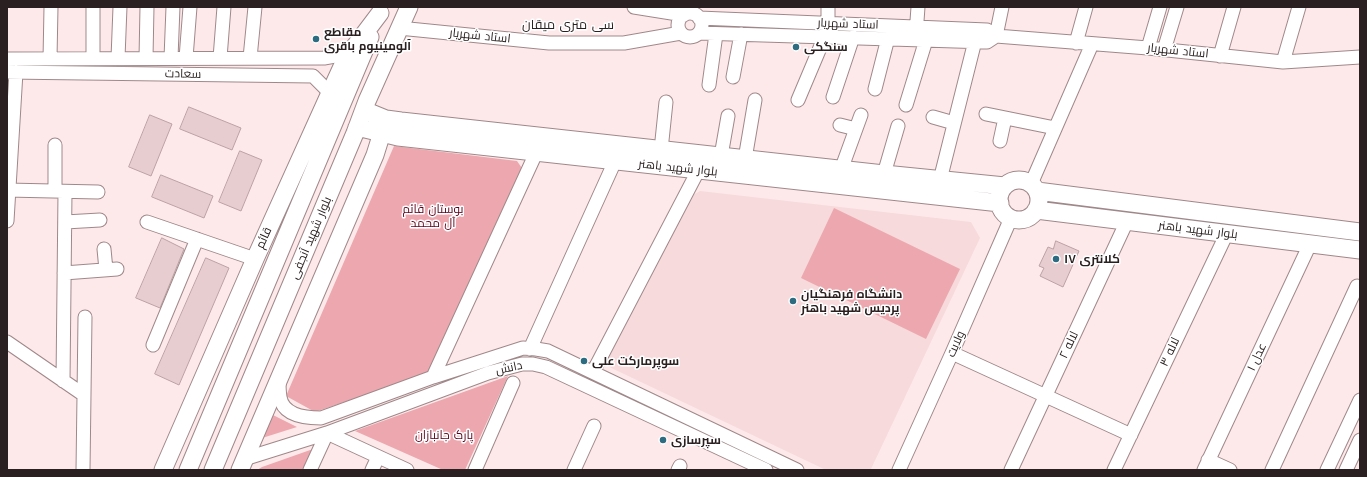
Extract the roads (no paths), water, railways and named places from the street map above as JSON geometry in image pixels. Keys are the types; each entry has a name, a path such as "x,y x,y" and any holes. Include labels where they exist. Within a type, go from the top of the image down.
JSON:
{"main road":[{"name":"بلوار شهید آنجفی","path":"213,470 364,110 409,7"},
{"name":"بلوار شهید آنجفی","path":"188,470 382,10"},
{"name":"قائم","path":"163,470 255,259 346,58 382,10"},
{"name":"بلوار شهید باهنر","path":"364,110 398,137 432,132 661,150 1005,186"},
{"name":"بلوار شهید باهنر","path":"357,127 384,126"},
{"path":"242,465 375,155 384,126"},
{"name":"بلوار شهید باهنر","path":"432,132 536,153 699,169 1000,203"},
{"path":"1015,180 1021,180 1034,188 1039,198 1036,210 1033,214 1022,219 1011,218 1006,214 1000,203 1000,197 1005,186 1015,180"},
{"name":"بلوار شهید باهنر","path":"1034,188 1360,232"},
{"name":"بلوار شهید باهنر","path":"1036,210 1360,250"}],"street":[{"path":"50,59 51,7"},
{"path":"93,7 93,58"},
{"path":"118,58 120,7"},
{"path":"146,58 147,7"},
{"path":"171,58 173,7"},
{"path":"186,58 190,7"},
{"path":"220,58 224,7"},
{"path":"250,58 256,7"},
{"path":"798,100 826,30 828,7"},
{"path":"906,105 919,35 918,7"},
{"path":"996,36 1002,7"},
{"path":"1076,43 1086,7"},
{"path":"1148,48 1160,7"},
{"path":"1164,50 1177,7"},
{"path":"1220,56 1234,7"},
{"path":"1283,62 1299,7"},
{"path":"640,8 684,15 692,14 699,18 702,26 696,36 688,37 680,33 678,21 684,15"},
{"name":"استاد شهریار","path":"699,18 826,30 919,35 986,42 996,36"},
{"name":"استاد شهریار","path":"399,28 548,43 624,43 680,33"},
{"name":"استاد شهریار","path":"699,33 741,34 826,30 853,37 888,38 986,30 996,36 1148,48 1283,62 1360,57"},
{"path":"709,84 716,34"},
{"path":"734,77 741,34"},
{"path":"833,97 853,37"},
{"path":"875,89 888,38"},
{"path":"940,180 975,41"},
{"path":"1034,188 1055,128 1092,44"},
{"name":"سعادت","path":"7,59 314,58 334,56 352,50"},
{"path":"314,58 316,66 313,76 330,93 337,114"},
{"path":"7,221 12,72"},
{"name":"سعادت","path":"12,72 313,76"},
{"path":"746,159 755,100"},
{"path":"661,150 666,102"},
{"path":"986,114 1055,128"},
{"path":"841,170 861,115"},
{"path":"722,156 728,116"},
{"path":"932,117 954,123"},
{"path":"1000,141 1005,118"},
{"path":"840,125 856,129"},
{"path":"884,174 898,126"},
{"path":"55,145 65,222 63,381"},
{"path":"433,377 536,153"},
{"path":"530,349 616,161"},
{"path":"593,372 699,169"},
{"path":"8,190 98,192"},
{"name":"ولایت","path":"899,470 952,354 1011,218"},
{"path":"65,222 100,220"},
{"name":"لاله ۲","path":"1011,470 1127,221"},
{"path":"147,222 255,259"},
{"name":"لاله ۳","path":"1114,470 1227,233"},
{"path":"153,345 197,239"},
{"name":"عدل ۱","path":"1206,465 1310,244"},
{"path":"64,273 111,269 104,249"},
{"path":"1272,470 1357,286"},
{"path":"83,470 85,317"},
{"path":"7,342 84,395"},
{"name":"دانش","path":"321,418 433,377 523,348 548,351 797,470"},
{"path":"952,354 1131,435"},
{"name":"دانش","path":"242,465 488,373 522,364 533,364 546,367 766,470"},
{"path":"279,379 280,398 284,407 294,414 307,418 321,418 327,433 407,470"},
{"path":"475,470 513,383"},
{"path":"1327,470 1360,400"},
{"path":"574,470 594,426"},
{"path":"310,470 327,433"},
{"path":"1346,470 1360,440"},
{"path":"372,470 378,456"},
{"path":"1206,465 1230,470"}],"place":[{"name":"مقاطع آلومینیوم باقری","path":"316,39"},
{"name":"سنگکی","path":"796,47"},
{"name":"کلانتری ۱۷","path":"1056,259"},
{"name":"دانشگاه فرهنگیان پردیس شهید باهنر","path":"793,301"},
{"name":"سوپرمارکت علی","path":"584,361"},
{"name":"سپرسازی","path":"663,440"}],"district":[{"name":"سی متری میقان","path":"568,25"}],"park label":[{"name":"بوستان قائم آل محمد","path":"433,216"},
{"name":"پارک جانبازان","path":"444,435"}]}
